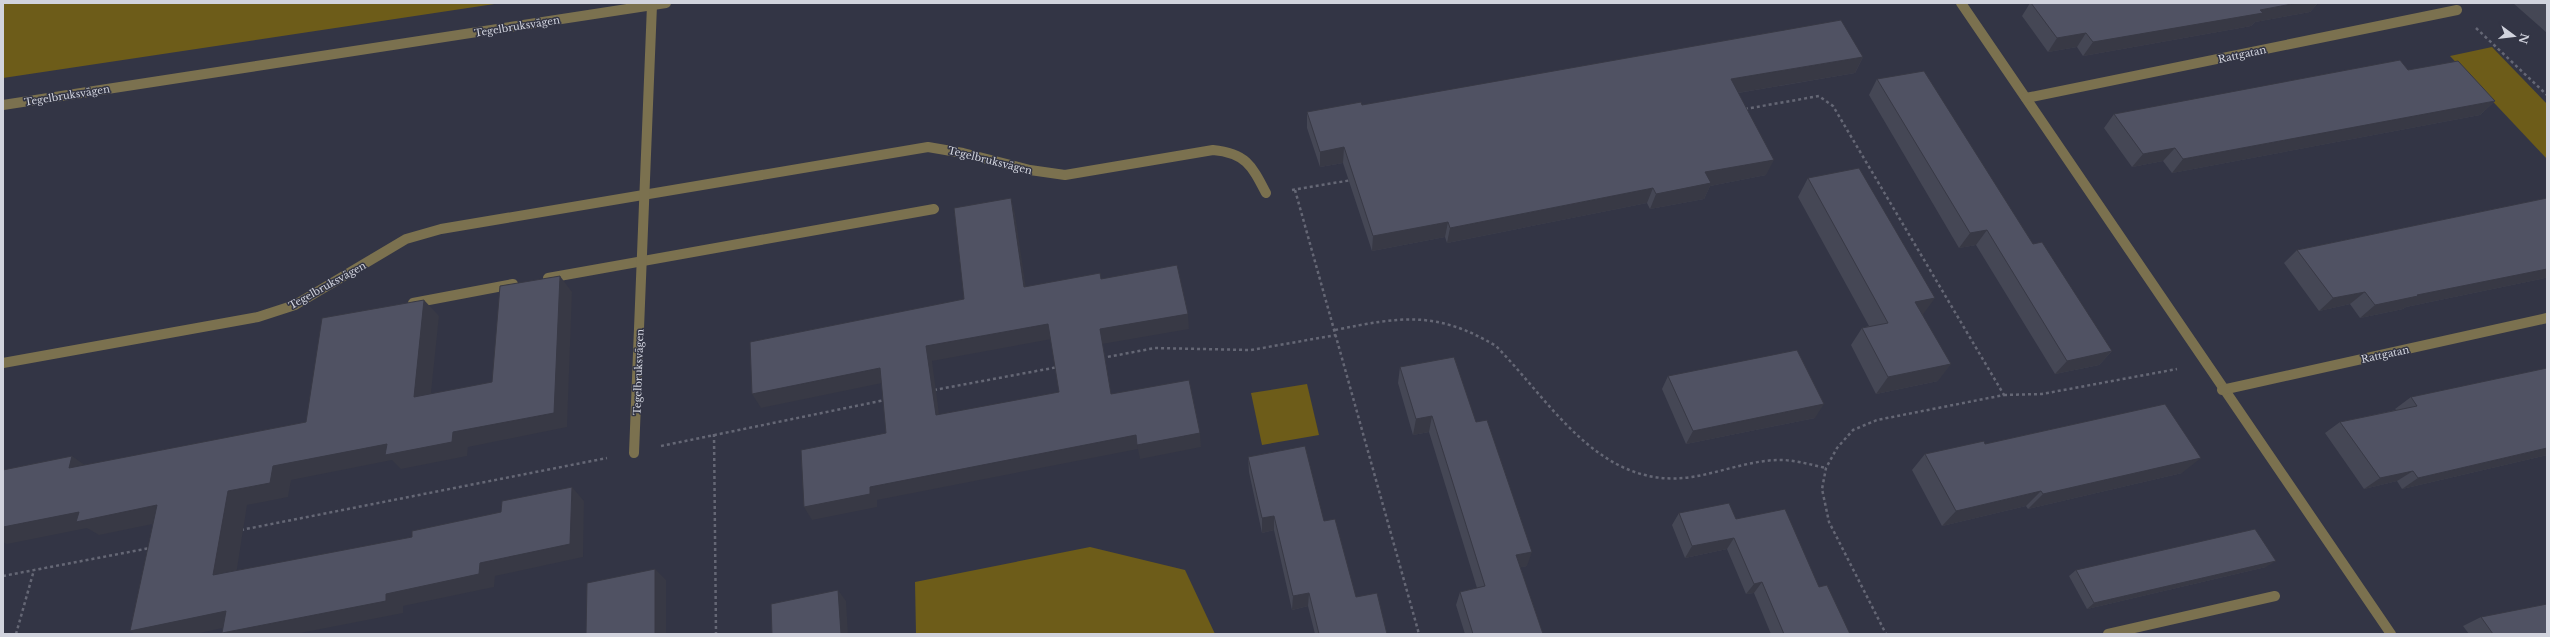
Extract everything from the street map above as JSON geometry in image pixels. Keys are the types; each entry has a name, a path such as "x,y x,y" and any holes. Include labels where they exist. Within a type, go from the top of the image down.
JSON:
{"street":[{"name":"Tegelbruksvägen","path":"3,105 666,3"},
{"path":"1961,3 2222,390 2391,634"},
{"name":"Tegelbruksvägen","path":"634,453 652,5"},
{"name":"Rattgatan","path":"2026,98 2457,10"},
{"name":"Tegelbruksvägen","path":"3,363 258,317 295,305 406,239 441,229 928,147 953,149 1045,174 1065,175 1213,150 1228,150 1238,153 1248,161 1266,193"},
{"path":"540,280 934,209"},
{"path":"399,305 524,282"},
{"name":"Rattgatan","path":"2222,390 2547,318"},
{"path":"2108,634 2275,596"}],"path":[{"path":"2457,10 2547,95"},
{"path":"1742,110 1819,96 1833,106 2004,395"},
{"path":"1266,193 1295,190 1353,180"},
{"path":"1295,190 1419,634"},
{"path":"1334,330 1397,318 1432,319 1455,324 1480,335 1496,346 1576,436 1599,456 1626,470 1649,477 1691,477 1728,468 1777,461 1796,461 1826,468"},
{"path":"1100,359 1155,348 1251,350 1336,336"},
{"path":"1886,634 1829,522 1822,488 1826,468 1837,448 1853,430 1877,420 2004,395 2042,394 2205,364"},
{"path":"929,392 1061,366"},
{"path":"237,530 634,453 714,434 890,399"},
{"path":"714,434 716,634"},
{"path":"3,576 151,547"},
{"path":"16,634 34,570"}],"shaded area":[{"path":"3,3 501,3 3,78"},
{"path":"2492,47 2547,104 2547,159 2450,56"},
{"path":"1307,384 1319,435 1262,445 1251,393"},
{"path":"1090,547 1185,570 1215,634 916,634 915,582"}],"building":[{"path":"2031,3 2297,3 2260,10 2263,13 2093,42 2086,33 2057,38"},
{"path":"1841,20 1863,57 1731,79 1774,160 1705,172 1711,183 1656,194 1653,188 1450,228 1448,222 1373,236 1344,147 1320,152 1307,112 1361,102 1362,105"},
{"path":"2400,60 2408,70 2458,61 2495,101 2183,159 2175,148 2143,154 2114,114"},
{"path":"1924,71 2033,244 2042,242 2112,351 2067,361 1987,230 1970,233 1877,79"},
{"path":"1859,168 1935,298 1915,302 1951,364 1888,377 1862,328 1888,323 1808,178"},
{"path":"1011,198 1024,287 1100,273 1101,279 1177,265 1188,314 1100,329 1111,394 1189,380 1200,433 1137,445 1136,435 870,487 870,494 804,507 801,450 886,433 880,368 752,394 750,342 964,299 954,208","holes":["1048,324 1059,392 936,415 926,346"]},
{"path":"2547,198 2547,269 2375,305 2365,292 2333,298 2297,250"},
{"path":"560,276 554,413 453,432 452,442 385,455 387,444 273,466 270,483 228,491 213,575 412,537 412,531 501,512 502,501 572,487 570,544 480,563 479,574 386,594 386,601 222,633 226,611 130,631 157,505 76,522 79,512 3,527 3,470 72,456 69,468 306,422 322,318 424,300 414,397 492,382 500,286"},
{"path":"1797,350 1824,404 1693,431 1668,376"},
{"path":"1454,357 1476,422 1487,420 1532,552 1516,555 1543,634 1473,634 1460,592 1485,586 1432,416 1416,419 1400,367"},
{"path":"2547,368 2547,448 2418,478 2413,471 2380,478 2340,422 2417,406 2411,397"},
{"path":"2165,404 2201,458 2043,494 2041,491 1956,511 1925,454 1984,441 1985,444"},
{"path":"1305,446 1324,521 1335,519 1356,597 1377,593 1387,634 1319,634 1309,593 1293,596 1274,516 1262,518 1248,457"},
{"path":"1729,503 1736,519 1785,509 1819,587 1827,585 1850,634 1784,634 1762,582 1754,584 1734,538 1692,546 1679,513"},
{"path":"2255,529 2276,561 2094,603 2076,570"},
{"path":"655,569 655,634 586,634 587,583"},
{"path":"838,590 841,634 772,634 771,604"},
{"path":"2547,604 2547,634 2493,634 2481,617"}]}
